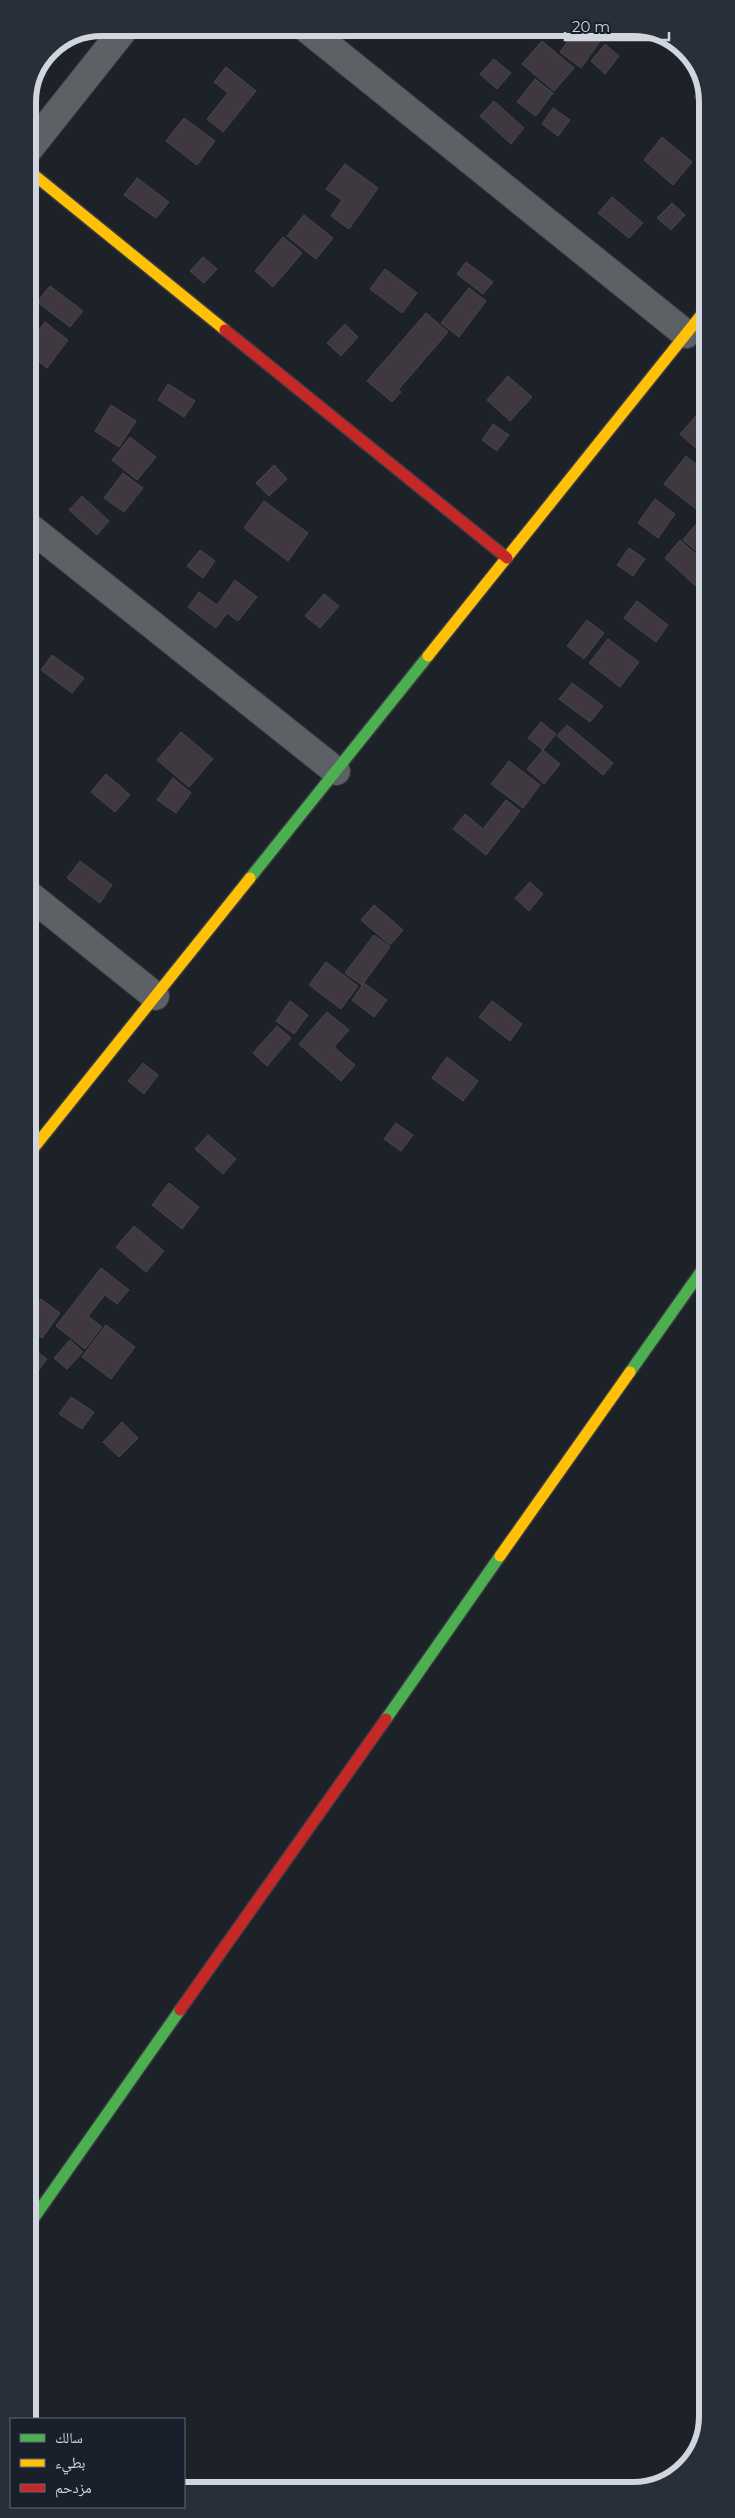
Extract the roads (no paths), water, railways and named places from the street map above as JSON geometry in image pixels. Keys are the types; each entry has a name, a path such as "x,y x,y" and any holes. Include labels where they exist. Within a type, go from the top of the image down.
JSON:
{"street":[{"path":"36,140 119,36"},
{"path":"316,36 686,334"},
{"path":"36,176 507,558"},
{"path":"36,1145 699,318"},
{"path":"36,532 336,771"},
{"path":"36,900 155,996"},
{"path":"36,2215 699,1275"}]}
